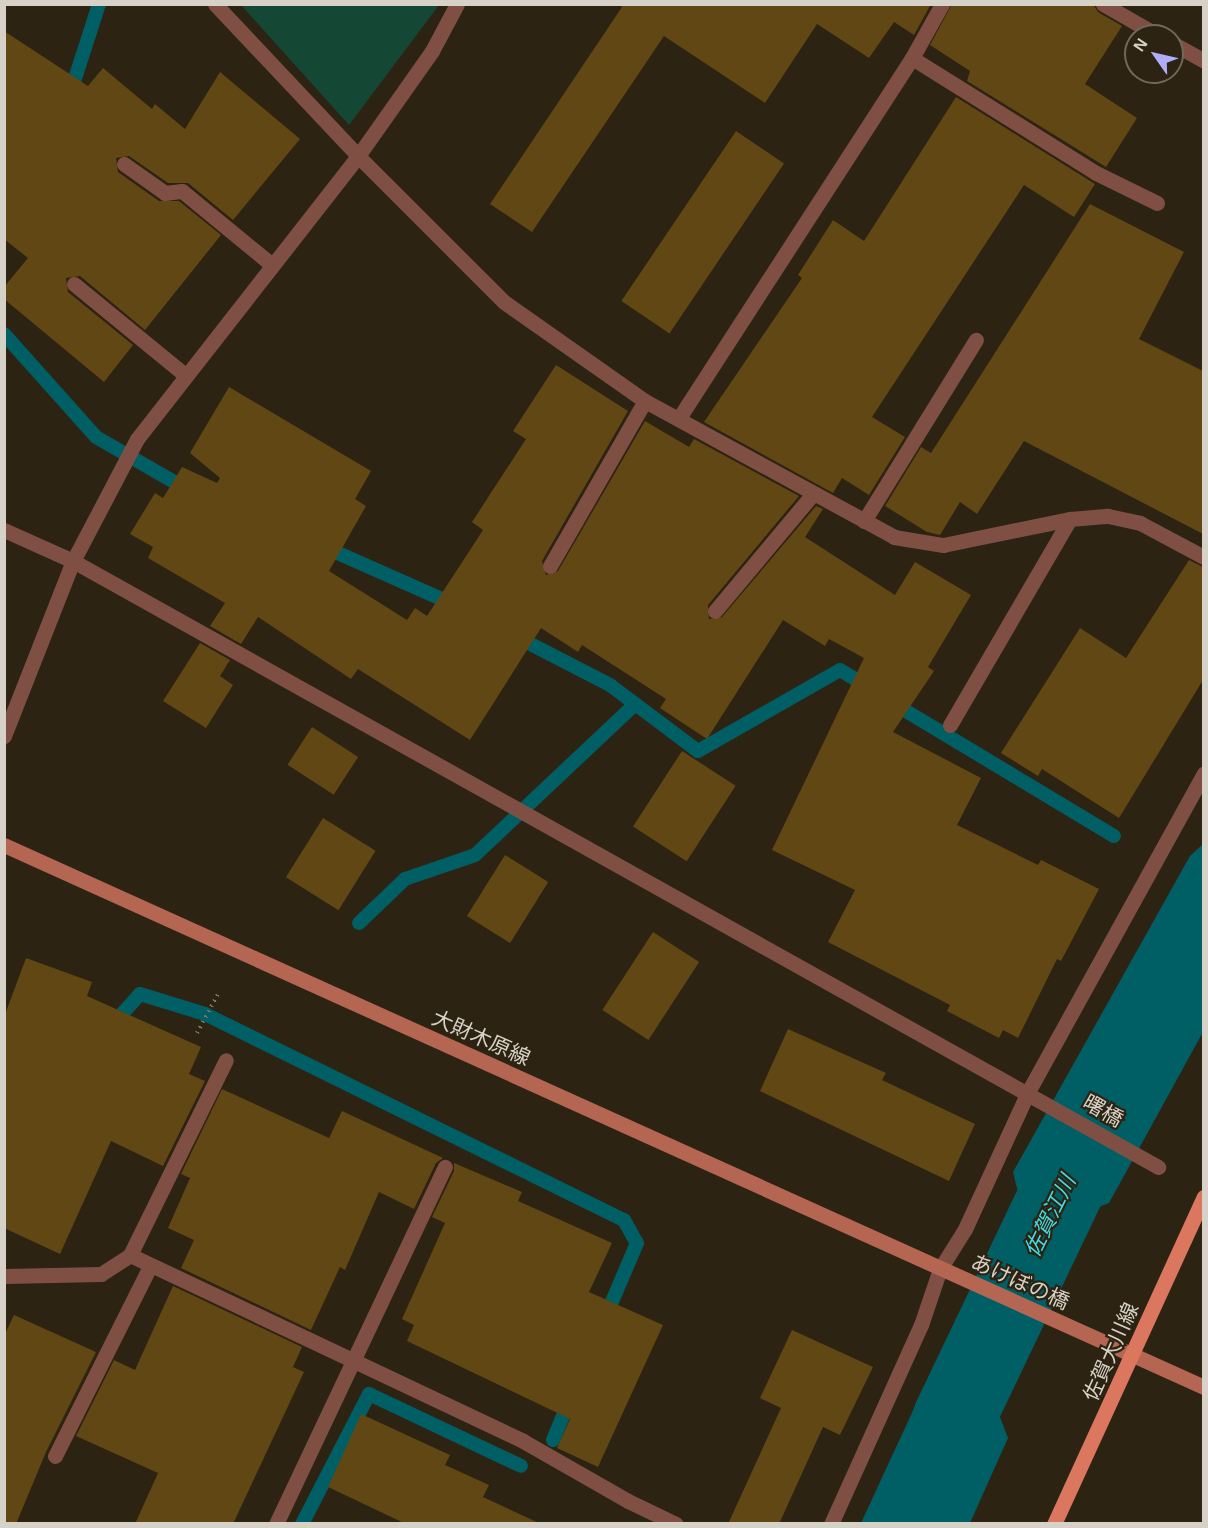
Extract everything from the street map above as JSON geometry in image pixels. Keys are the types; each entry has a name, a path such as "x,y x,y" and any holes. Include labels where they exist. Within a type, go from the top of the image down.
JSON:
{"main road":[{"name":"佐賀大川線","path":"1054,1524 1133,1357 1203,1197"}],"street":[{"path":"215,4 357,156 504,302 645,401 894,537 943,546 1070,519 1108,516 1140,523 1203,557"},
{"path":"4,736 73,561 117,473 137,439 357,156 432,51 457,4"},
{"path":"679,418 912,58 942,4"},
{"path":"1103,4 1138,24"},
{"path":"1184,50 1203,61"},
{"path":"912,58 1096,173 1157,203"},
{"path":"124,164 165,194 182,191 272,265"},
{"path":"74,284 185,375"},
{"path":"864,521 976,340"},
{"path":"550,566 645,401"},
{"path":"715,611 813,494"},
{"path":"951,725 1070,519"},
{"name":"曙橋","path":"4,530 73,561 1028,1092 1158,1167"},
{"path":"831,1524 921,1325 940,1269 965,1229 1028,1092 1203,773"},
{"name":"大財木原線","path":"4,845 940,1269"},
{"path":"4,1275 101,1274 130,1255 226,1060"},
{"path":"276,1524 445,1167"},
{"path":"130,1255 523,1441 628,1502 676,1524"},
{"path":"55,1456 150,1266"},
{"name":"あけぼの橋","path":"940,1269 1133,1357"},
{"path":"1133,1357 1203,1387"}],"path":[{"path":"197,1033 218,994"}],"green space":[{"path":"241,5 439,5 349,125"}],"water":[{"path":"1203,844 1203,1032 1109,1203 1064,1221 1019,1197 1013,1172 1190,856"},
{"path":"935,1363 992,1396 1008,1438 970,1523 861,1523"}],"building":[{"path":"617,4 931,4 914,35 894,22 869,58 817,24 765,103 664,36 532,232 490,204 622,7"},
{"path":"952,4 1093,4 1098,12 1122,26 1085,84 1137,118 1106,167 967,81 970,71 930,45"},
{"path":"4,31 88,86 103,68 152,109 155,104 185,129 220,72 300,139 233,220 188,183 168,183 129,156 116,158 118,172 159,201 179,201 221,235 145,330 80,276 66,278 68,292 133,345 104,382 4,299 4,287 28,258 4,239"},
{"path":"956,97 1095,184 1074,217 1024,185 872,417 905,437 869,495 842,478 833,493 704,422 802,278 798,275 833,220 864,241"},
{"path":"736,131 784,163 669,333 621,301"},
{"path":"1090,204 1184,252 1139,339 1203,371 1203,534 1024,441 977,514 960,502 940,535 927,532 885,506 921,447 931,453"},
{"path":"556,365 628,411 542,561 546,575 558,571 645,421 689,447 694,439 799,496 708,605 709,619 722,617 816,506 823,509 805,537 895,595 915,562 971,595 928,667 934,671 893,732 981,778 957,825 1038,865 1041,860 1099,889 1061,961 1057,959 1018,1038 1003,1030 999,1038 947,1011 950,1005 828,942 855,890 772,850 864,658 829,639 825,646 783,620 707,739 660,708 666,699 582,645 578,652 541,628 470,740 358,669 351,679 258,617 241,644 210,626 225,603 148,558 153,547 130,534 155,493 163,498 182,467 217,483 220,478 190,453 229,387 371,471 355,499 366,506 329,571 407,620 415,608 427,616 483,530 472,522 526,439 513,431"},
{"path":"1189,560 1203,567 1203,680 1119,818 1042,769 1038,776 1001,753 1080,628 1126,658"},
{"path":"200,643 230,660 220,676 233,685 206,728 163,701"},
{"path":"312,727 358,757 334,795 287,765"},
{"path":"682,751 736,786 687,861 633,826"},
{"path":"323,818 376,851 338,910 286,877"},
{"path":"505,855 548,882 510,943 467,916"},
{"path":"653,932 699,962 648,1040 602,1010"},
{"path":"26,958 92,982 87,996 201,1047 189,1074 205,1081 163,1166 111,1141 60,1254 4,1228 4,1017"},
{"path":"788,1029 886,1073 882,1080 975,1124 949,1181 760,1091"},
{"path":"222,1089 329,1138 342,1111 443,1158 436,1163 414,1209 379,1192 345,1270 340,1267 311,1330 181,1268 194,1240 168,1228 190,1178 181,1174"},
{"path":"454,1163 522,1192 518,1201 612,1243 589,1292 663,1325 598,1467 557,1448 570,1419 407,1341 414,1325 402,1319 445,1223 432,1217 454,1171"},
{"path":"173,1286 302,1347 293,1367 304,1372 233,1524 135,1524 158,1473 76,1436 114,1360 135,1370"},
{"path":"14,1315 96,1352 46,1452 16,1524 4,1524 4,1336"},
{"path":"792,1330 873,1367 840,1435 823,1427 779,1524 728,1524 781,1408 760,1398"},
{"path":"361,1414 450,1455 445,1465 489,1485 483,1497 541,1524 406,1524 328,1487"}],"waterway":[{"path":"70,94 99,4"},
{"path":"4,334 96,437 188,490"},
{"path":"322,546 455,605"},
{"path":"515,636 610,685 698,751 840,670 870,688"},
{"path":"891,702 1114,836"},
{"path":"359,923 405,879 475,855 635,704"},
{"name":"佐賀江川","path":"915,1524 954,1418 1127,1056 1204,917"},
{"path":"113,1024 140,994 205,1014 624,1220 637,1243 605,1318"},
{"path":"302,1524 369,1394 521,1466"},
{"path":"553,1440 570,1399"}]}
